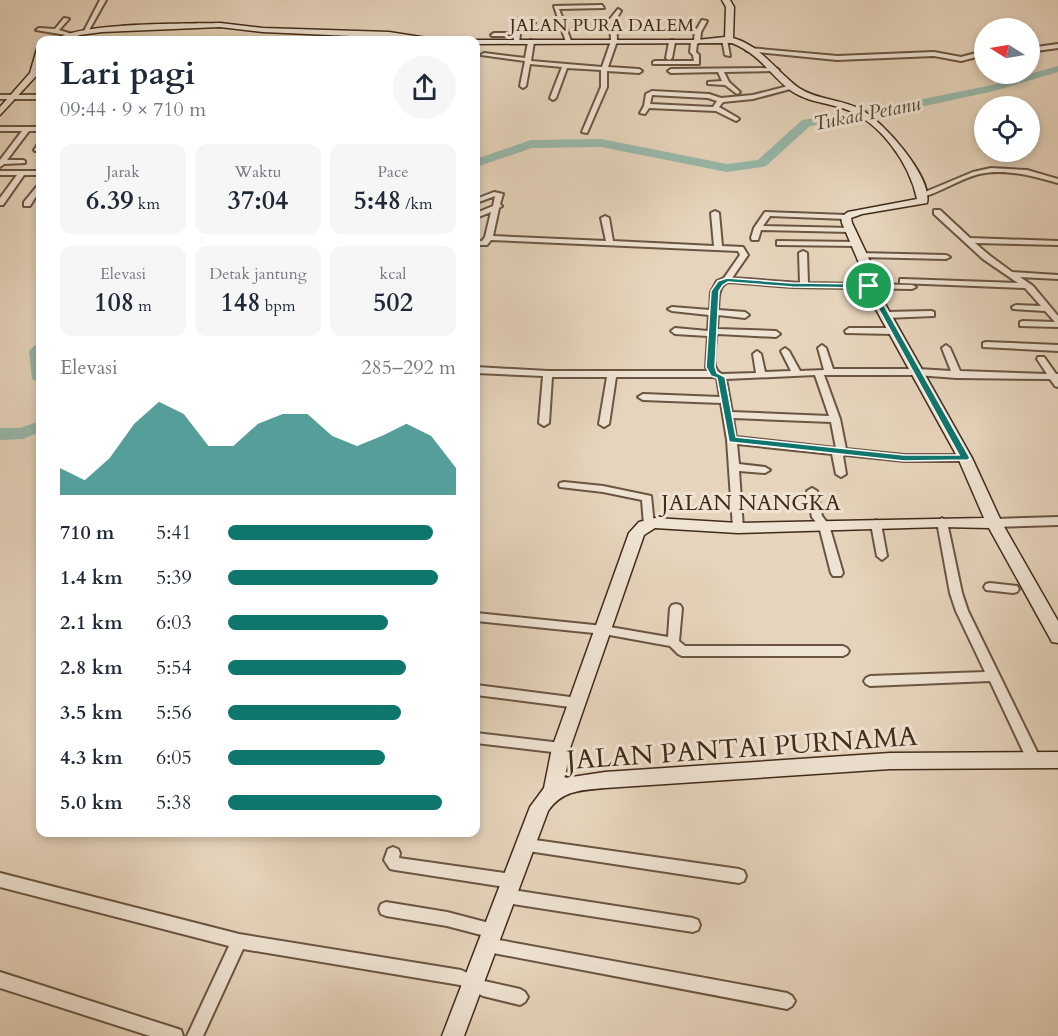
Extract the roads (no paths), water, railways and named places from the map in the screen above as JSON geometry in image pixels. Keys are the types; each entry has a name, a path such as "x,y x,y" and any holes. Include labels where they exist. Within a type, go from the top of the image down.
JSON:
{"street":[{"path":"85,32 103,0"},
{"path":"726,0 730,7 728,55"},
{"path":"568,41 556,6 602,8"},
{"path":"585,132 604,87 604,70 614,41 613,19 618,11"},
{"path":"56,31 66,19"},
{"path":"494,35 517,38 514,21 532,23"},
{"path":"655,63 698,63 693,52 698,32 704,21"},
{"path":"39,30 70,35 85,32 220,25 263,30 405,36"},
{"name":"JALAN PURA DALEM","path":"480,42 517,38 531,42 727,40"},
{"path":"727,40 749,50 776,70 792,87 824,102 857,110 874,120 907,163 923,201 906,206 854,212 846,217 770,214 766,215 755,238"},
{"path":"523,86 531,42"},
{"path":"669,58 672,42"},
{"path":"878,57 880,45"},
{"path":"1040,48 1058,46"},
{"path":"749,50 798,56 878,57 934,54 961,59 974,56"},
{"path":"484,55 565,66 639,71"},
{"path":"552,98 565,66"},
{"path":"671,72 776,70"},
{"path":"0,112 36,71"},
{"path":"720,71 726,83 737,92"},
{"path":"710,83 726,83"},
{"path":"643,113 649,94 653,93 709,96 721,100 753,96 792,87"},
{"path":"0,97 36,97"},
{"path":"718,109 721,100"},
{"path":"647,106 718,109 736,119"},
{"path":"0,129 36,129"},
{"path":"1,163 27,129"},
{"path":"1,163 23,162"},
{"path":"922,195 971,175 990,170 1027,172 1058,181"},
{"path":"0,173 36,173"},
{"path":"0,202 22,173"},
{"path":"27,204 36,192"},
{"path":"480,200 497,194 498,206 489,238 480,243"},
{"path":"480,214 498,206"},
{"path":"938,212 966,240 1035,294 1057,324"},
{"path":"715,213 718,247"},
{"path":"846,217 869,283 893,331 965,458 994,523 1058,637"},
{"path":"605,218 610,243"},
{"path":"758,228 851,230"},
{"path":"489,238 740,249 744,252 727,280"},
{"path":"966,240 1058,243"},
{"path":"780,243 946,257"},
{"path":"803,253 804,283"},
{"path":"1010,274 1058,277"},
{"path":"738,528 728,415 718,376 711,367 715,291 720,283 727,280 792,285 869,283 1025,286"},
{"path":"869,283 912,287"},
{"path":"1016,307 1046,309"},
{"path":"672,309 745,315"},
{"path":"885,315 931,314"},
{"path":"1023,324 1057,324"},
{"path":"675,331 777,334"},
{"path":"849,331 893,331"},
{"path":"986,345 1038,353 1058,348"},
{"path":"822,348 823,372 835,419 841,474"},
{"path":"946,348 957,375"},
{"path":"785,351 792,376"},
{"path":"1038,353 1056,379"},
{"path":"757,354 760,376"},
{"path":"480,370 548,374 718,376 792,376 823,372 918,373 1056,379"},
{"path":"604,424 612,373"},
{"path":"544,423 548,374"},
{"path":"643,397 725,400"},
{"path":"728,415 835,419"},
{"path":"732,440 904,458 965,458"},
{"path":"734,467 765,470"},
{"path":"564,485 603,489 647,498 649,525"},
{"path":"812,491 817,517 824,525 837,573"},
{"path":"994,523 1058,521"},
{"path":"942,522 957,599 1034,760"},
{"name":"JALAN NANGKA","path":"553,789 561,748 637,533 649,525 655,523 738,528 942,522 994,523"},
{"path":"876,524 882,556"},
{"path":"990,587 1013,589"},
{"path":"675,608 673,642 678,649 685,651 843,651"},
{"path":"480,616 604,630 673,642"},
{"path":"870,681 994,676"},
{"path":"480,691 578,703"},
{"path":"480,738 561,748"},
{"name":"JALAN PANTAI PURNAMA","path":"453,1036 528,845 540,807 553,789 605,780 890,761 1058,759"},
{"path":"528,845 739,876"},
{"path":"393,853 391,860 395,864 693,925"},
{"path":"0,880 239,941 461,978 472,984 520,997"},
{"path":"386,909 447,920 490,938 788,1001"},
{"path":"195,1036 239,941"},
{"path":"0,980 175,1036"}],"waterway":[{"name":"Tukad Petanu","path":"480,162 531,144 601,143 727,168 762,163 806,123 879,112 994,88 1058,69"},
{"name":"Tukad Petanu","path":"0,434 23,433 36,428"}]}
